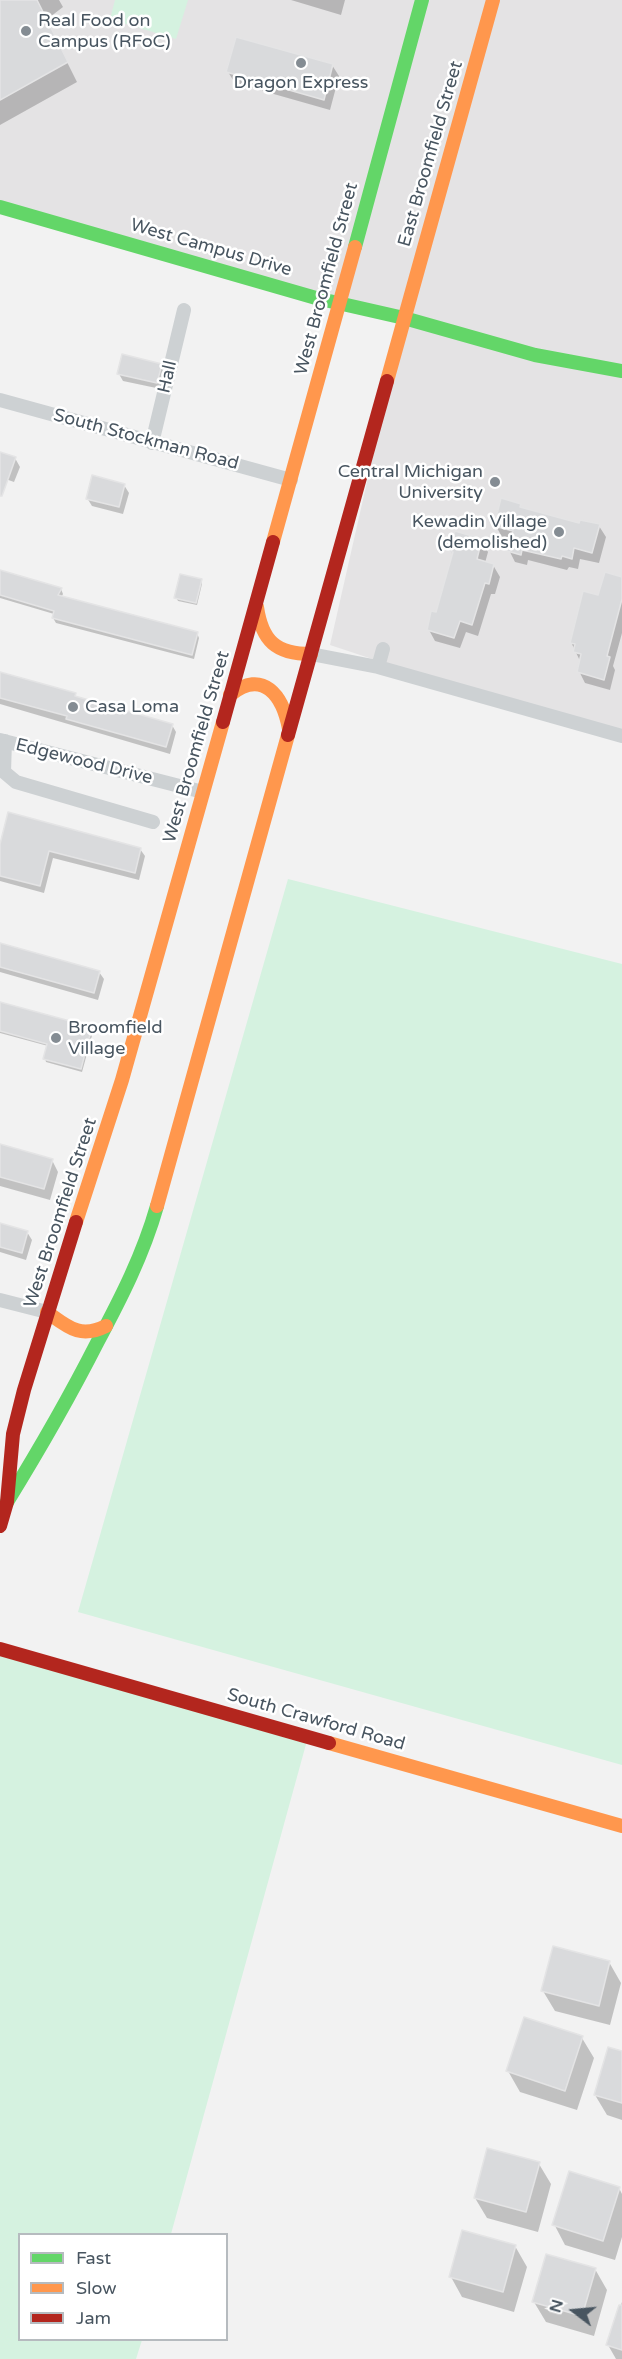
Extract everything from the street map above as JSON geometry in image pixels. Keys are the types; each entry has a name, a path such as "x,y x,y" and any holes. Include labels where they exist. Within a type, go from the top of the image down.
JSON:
{"main road":[{"name":"West Broomfield Street","path":"0,1526 7,1502 16,1418 47,1312 123,1080 291,480 422,0"},
{"name":"East Broomfield Street","path":"404,318 493,0"},
{"name":"West Campus Drive","path":"0,207 339,303 404,318 535,355 622,371"},
{"name":"West Broomfield Street","path":"7,1502 51,1431 132,1276 150,1230 404,318"},
{"path":"256,604 260,628 268,640 286,652 311,654"},
{"path":"230,695 238,687 252,682 272,690 286,712 289,734"},
{"path":"47,1312 80,1333 93,1334 106,1326"},
{"name":"South Crawford Road","path":"0,1649 622,1826"}],"street":[{"name":"Hall","path":"153,443 184,310"},
{"name":"South Stockman Road","path":"0,400 291,480"},
{"path":"378,667 383,649"},
{"path":"311,654 378,667 622,736"},
{"path":"3,741 4,771 16,782 153,822"},
{"name":"Edgewood Drive","path":"3,741 203,792"},
{"path":"0,1300 47,1312"}],"shaded area":[{"name":"Central Michigan University","path":"0,0 622,0 622,736 508,704 330,645 404,319 0,207"}],"green space":[{"path":"115,0 188,0 176,39 110,19"},
{"path":"288,879 622,964 622,1765 78,1612"},
{"path":"0,1647 308,1737 171,2233 18,2233 18,2341 142,2341 136,2359 0,2359"}],"building":[{"name":"Real Food on Campus (RFoC)","path":"0,0 37,0 68,62 0,100"},
{"path":"236,37 333,64 324,100 226,72"},
{"path":"122,354 162,364 157,383 117,374"},
{"path":"0,452 16,457 2,496 0,496"},
{"path":"92,475 125,484 119,507 86,499"},
{"name":"Kewadin Village (demolished)","path":"501,498 521,504 520,507 579,523 580,520 600,524 592,553 574,548 572,559 562,556 561,559 522,550 521,555 507,551 513,531 494,526"},
{"name":"Kewadin Village (demolished)","path":"455,531 482,539 477,559 494,564 489,584 485,583 472,625 460,621 454,638 427,630 431,611 436,612 453,552 449,552"},
{"name":"Casa Loma","path":"0,570 62,588 58,595 198,632 192,655 52,618 54,611 0,595"},
{"name":"Kewadin Village (demolished)","path":"605,572 622,577 622,599 607,656 610,657 604,680 577,672 581,654 573,652 575,644 570,643 583,591 598,595"},
{"path":"180,574 202,579 196,603 174,598"},
{"name":"Casa Loma","path":"0,672 173,724 166,747 0,698"},
{"path":"8,812 141,848 135,873 49,851 40,886 0,876 0,844"},
{"path":"0,943 100,971 94,993 0,967"},
{"name":"Broomfield Village","path":"0,1002 92,1027 81,1069 43,1059 47,1044 0,1031"},
{"path":"0,1144 53,1159 44,1189 0,1177"},
{"path":"0,1223 28,1231 22,1253 0,1247"},
{"path":"553,1946 610,1961 599,2006 541,1991"},
{"path":"524,2017 583,2036 565,2091 506,2071"},
{"path":"608,2047 622,2051 622,2103 594,2095"},
{"path":"487,2148 540,2162 526,2212 474,2198"},
{"path":"569,2171 620,2187 603,2241 552,2225"},
{"path":"462,2230 516,2245 503,2292 449,2277"},
{"path":"546,2254 596,2268 582,2316 532,2302"},
{"path":"619,2305 622,2305 622,2350 606,2345"}],"traffic: fast":[{"path":"355,247 422,0"},
{"path":"0,207 316,298 404,318 535,355 622,371"},
{"path":"7,1502 65,1404 115,1310 138,1259 157,1206"}],"traffic: slow":[{"path":"387,381 493,0"},
{"path":"273,542 355,247"},
{"path":"257,607 263,629 273,643 288,651 311,654"},
{"path":"230,695 242,687 252,684 262,685 270,690 282,706 289,729"},
{"path":"76,1222 122,1080 223,722"},
{"path":"157,1206 288,735"},
{"path":"47,1312 75,1330 97,1330 106,1326"},
{"path":"329,1743 622,1826"}],"traffic: jam":[{"path":"288,735 387,381"},
{"path":"223,722 273,542"},
{"path":"0,1526 7,1502 13,1434 24,1390 76,1222"},
{"path":"0,1649 329,1743"}],"place":[{"name":"Real Food on Campus (RFoC)","path":"26,31"},
{"name":"Dragon Express","path":"301,63"},
{"name":"Central Michigan University","path":"495,482"},
{"name":"Kewadin Village (demolished)","path":"559,532"},
{"name":"Casa Loma","path":"73,707"},
{"name":"Broomfield Village","path":"56,1038"}]}
